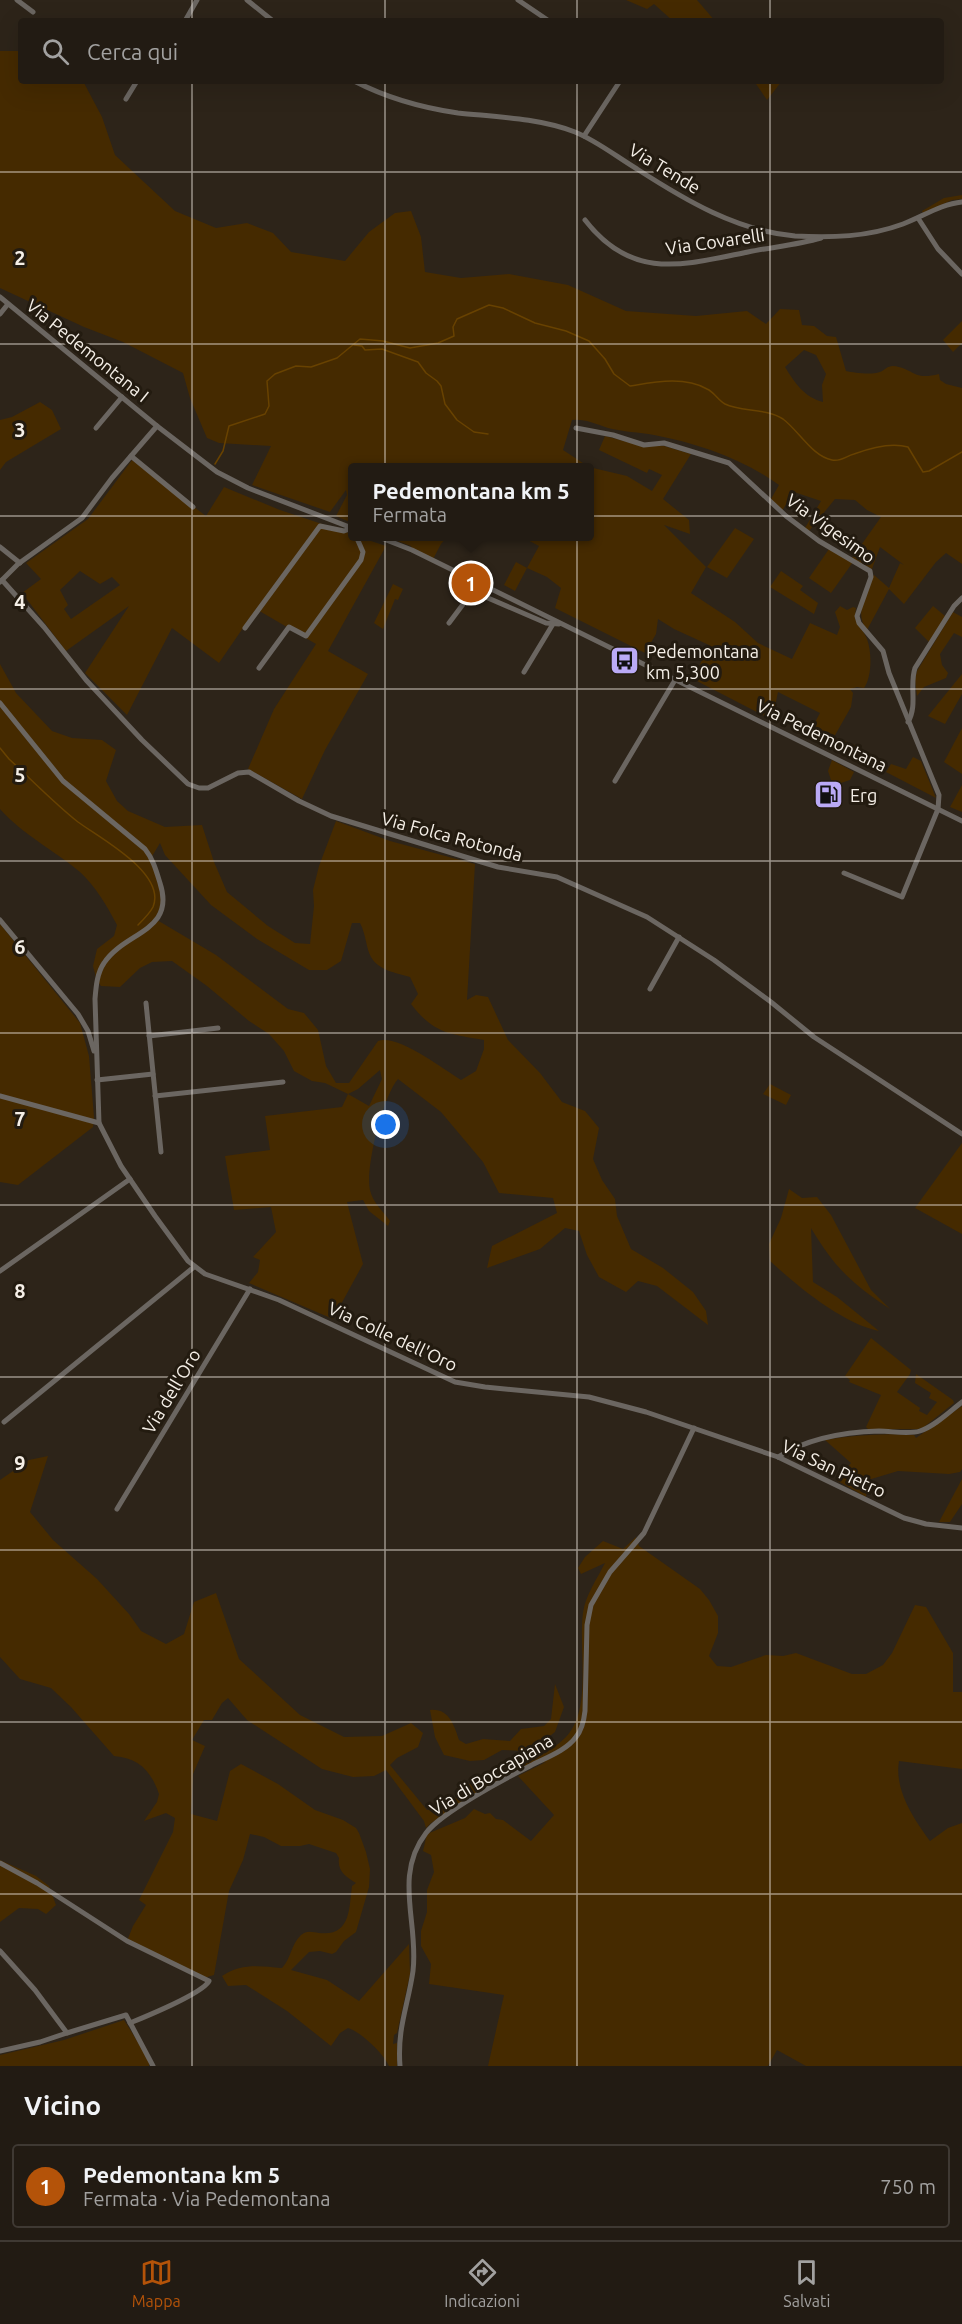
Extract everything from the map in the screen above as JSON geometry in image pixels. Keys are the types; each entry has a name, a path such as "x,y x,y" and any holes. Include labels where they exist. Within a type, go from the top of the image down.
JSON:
{"street":[{"path":"17,0 33,12"},
{"path":"187,18 197,0"},
{"path":"247,0 269,18"},
{"path":"518,0 545,18"},
{"path":"126,99 135,84"},
{"name":"Via Tende","path":"361,84 388,95 436,109 533,121 584,136 681,197 726,218 770,232 827,236 875,232 918,218 947,205 962,202"},
{"path":"584,136 618,84"},
{"path":"918,218 938,249 962,274"},
{"name":"Via Covarelli","path":"585,220 603,241 619,252 641,261 661,264 704,261 827,236"},
{"name":"Via Pedemontana I","path":"0,297 157,426"},
{"path":"0,314 8,304"},
{"path":"96,428 122,397"},
{"path":"1,581 20,562 82,518 157,426 228,478 348,526"},
{"name":"Via Vigesimo","path":"576,428 613,435 644,445 664,443 729,464 786,516 819,541 870,571 871,578 857,616 859,623 883,651 908,722 939,795 938,809"},
{"path":"131,456 193,507"},
{"path":"245,628 320,526 340,531 348,529"},
{"path":"259,668 289,627 306,636 362,559 362,550 358,541"},
{"name":"Via Pedemontana","path":"387,541 412,550 962,820"},
{"path":"0,547 20,562"},
{"name":"Via Folca Rotonda","path":"1,581 44,627 86,680 142,741 188,784 208,788 235,774 249,772 299,801 331,816 498,867 557,877 647,916 771,1002 814,1037 962,1134"},
{"path":"449,623 465,603 481,595 553,624 561,624"},
{"path":"908,722 913,706 912,676 915,668 954,606 962,598"},
{"path":"524,672 553,624"},
{"path":"615,781 675,680"},
{"name":"Via Colle dell'Oro","path":"0,703 63,781 145,849 152,858 164,896 163,908 157,920 106,959 99,972 95,999 99,1123 130,1179 154,1216 194,1267 205,1274 250,1289 455,1382 595,1398 694,1428"},
{"path":"844,873 902,897 938,809"},
{"path":"0,920 78,1014 93,1047 97,1068"},
{"path":"650,989 679,937"},
{"path":"146,1003 161,1152"},
{"path":"149,1036 218,1028"},
{"path":"97,1080 153,1074"},
{"path":"155,1096 284,1082"},
{"path":"0,1096 99,1123"},
{"path":"0,1270 130,1179"},
{"path":"4,1422 194,1267"},
{"name":"Via dell'Oro","path":"117,1509 250,1289"},
{"path":"778,1457 801,1444 835,1435 877,1431 917,1432 925,1429 962,1402"},
{"name":"Via San Pietro","path":"694,1428 778,1457 903,1518 926,1524 962,1528"},
{"name":"Via di Boccapiana","path":"400,2066 401,2024 413,1969 407,1885 415,1852 426,1832 444,1816 517,1772 565,1747 576,1737 584,1721 587,1625 591,1605 610,1572 644,1533 694,1428"},
{"path":"0,1863 37,1883 127,1941 208,1980 207,1985 188,1996 130,2023"},
{"path":"0,1951 35,1990 67,2033"},
{"path":"0,2051 56,2038 126,2015 153,2066"}],"shaded area":[{"path":"626,0 697,0 712,18 670,18 654,4 647,9"},
{"path":"0,51 18,51 18,84 85,84 102,117 115,155 175,211 216,228 247,223 273,233 291,252 345,261 369,232 395,213 411,211 421,237 425,272 461,278 509,274 568,285 626,311 696,316 747,311 766,324 780,309 799,310 802,325 814,326 827,336 836,337 846,371 872,373 893,366 923,376 939,374 940,380 946,384 962,388 962,564 946,553 936,562 904,604 889,589 867,630 861,618 861,611 872,578 874,575 889,588 900,563 904,565 880,547 872,569 852,558 881,517 867,510 855,500 835,499 809,531 805,528 821,501 794,492 782,511 771,499 779,485 750,467 703,447 670,438 614,429 577,420 572,420 563,450 583,463 348,463 348,521 336,516 347,495 346,490 330,512 252,485 271,446 219,443 207,438 190,398 183,373 123,342 84,327 0,288","holes":["804,350 816,355 826,374 822,385 823,402 805,393 785,367"]},
{"path":"756,84 780,84 767,100"},
{"path":"962,195 962,199 952,200 923,213 922,211 944,198"},
{"path":"962,321 962,343 953,352 943,340"},
{"path":"40,402 52,410 61,429 6,462 0,470 0,420 12,417"},
{"path":"605,436 631,443 664,446 691,454 663,499 689,520 690,534 664,525 706,567 691,593 735,622 758,643 792,659 810,623 837,635 840,627 835,612 840,606 847,610 856,608 857,622 869,644 870,671 864,688 850,689 853,693 851,707 834,737 860,747 860,761 808,735 820,713 778,692 772,720 693,679 709,645 658,619 656,634 645,653 555,608 561,588 547,577 527,568 539,546 530,541 594,541 594,468 627,476 652,491 662,475 649,469 647,473 599,450"},
{"path":"132,460 206,516 224,487 280,510 348,533 348,541 371,541 386,546 328,651 368,674 325,750 302,799 248,769 274,709 316,644 256,609 219,663 172,628 127,715 85,673 129,606 66,651 22,593 41,579 26,563 88,519","holes":["80,571 100,584 112,577 120,585 71,619 64,609 68,605 60,590"]},
{"path":"735,528 754,539 727,578 707,567"},
{"path":"398,541 444,541 432,561 412,550 411,546"},
{"path":"829,549 853,562 831,593 809,578"},
{"path":"516,562 527,568 515,591 504,585"},
{"path":"781,571 803,586 800,590 818,603 814,614 770,587"},
{"path":"393,584 403,589 398,600 395,599 383,629 374,623"},
{"path":"933,606 945,616 930,643 915,628"},
{"path":"953,612 962,617 962,637 954,633 940,654 942,665 948,673 946,678 924,687 917,696 915,680 917,671"},
{"path":"0,664 16,693 52,731 72,738 102,740 116,750 106,781 117,801 128,811 165,827 202,825 227,892 268,926 295,943 310,944 314,906 313,890 319,866 336,821 390,841 475,864 467,1000 476,995 488,997 508,1040 540,1073 562,1102 585,1111 599,1128 593,1159 602,1180 615,1199 617,1216 631,1249 663,1268 693,1292 706,1311 708,1325 657,1286 638,1281 626,1292 599,1277 587,1255 579,1231 565,1228 540,1249 487,1268 492,1246 557,1213 553,1198 499,1193 483,1162 441,1112 398,1079 387,1100 376,1133 369,1180 373,1199 390,1221 388,1226 369,1211 363,1200 347,1202 363,1264 333,1319 249,1283 258,1272 260,1260 253,1257 276,1232 271,1207 234,1210 225,1156 270,1150 265,1116 342,1107 348,1094 325,1083 312,1081 294,1071 284,1051 269,1034 172,961 152,962 140,968 120,987 101,986 97,981 93,966 97,949 114,936 117,925 96,890 80,872 29,835 0,809","holes":["160,843 165,855 211,905 257,939 309,970 327,970 341,961 352,923 360,923 369,953 374,961 388,970 410,977 418,994 411,1004 419,1014 443,1031 484,1040 484,1049 476,1071 461,1080 408,1047 387,1040 378,1041 349,1083 336,1083 326,1066 318,1030 304,1013 288,1009 216,955 157,920 164,896 151,858","380,1070 382,1079 369,1106 348,1094 358,1089"]},
{"path":"962,674 962,694 945,724 928,716"},
{"path":"962,728 962,774 944,762"},
{"path":"913,757 921,761 936,798 886,772 891,764 906,769"},
{"path":"832,760 854,772 850,780 841,783 831,780 828,771"},
{"path":"962,785 962,812 950,807"},
{"path":"0,924 80,1023 89,1056 94,1117 93,1127 18,1185 0,1182"},
{"path":"770,1084 791,1095 786,1105 763,1094"},
{"path":"962,1143 962,1234 915,1208"},
{"path":"789,1189 802,1198 817,1197 831,1215 871,1290 890,1309 845,1274 811,1228 813,1282 837,1297 879,1331 851,1321 821,1303 770,1261 769,1244 781,1218"},
{"path":"871,1338 911,1370 897,1392 920,1408 919,1411 927,1415 937,1402 929,1398 931,1393 915,1383 916,1374 954,1403 924,1427 918,1429 868,1429 866,1427 881,1395 849,1382 850,1380 845,1376"},
{"path":"962,1406 962,1469 960,1472 949,1474 898,1471 868,1480 866,1497 836,1480 851,1463 825,1440 881,1434 914,1435 916,1438"},
{"path":"48,1456 30,1512 53,1540 97,1579 129,1614 141,1631 166,1644 184,1634 194,1602 216,1593 239,1659 300,1715 344,1737 382,1736 411,1723 423,1733 418,1747 397,1758 390,1765 427,1810 451,1802 469,1784 479,1786 489,1777 498,1779 549,1750 565,1738 574,1726 582,1696 584,1607 605,1563 581,1574 578,1568 585,1557 603,1541 623,1549 636,1537 639,1546 700,1589 718,1616 718,1633 709,1656 717,1666 731,1667 766,1655 783,1656 796,1653 852,1674 866,1674 883,1665 892,1653 915,1605 926,1607 953,1653 953,1692 962,1692 962,1769 899,1761 898,1772 899,1783 907,1804 930,1841 948,1828 962,1823 962,2066 806,2066 777,2050 768,2066 488,2066 504,1995 429,1984 431,1964 421,1946 421,1931 427,1912 427,1890 434,1872 431,1855 423,1851 427,1834 465,1818 474,1809 485,1814 490,1813 496,1819 503,1820 531,1841 554,1815 518,1776 546,1762 529,1765 426,1828 424,1821 386,1770 374,1776 353,1777 322,1769 247,1720 228,1698 222,1703 212,1720 204,1720 192,1740 205,1746 193,1774 191,1814 217,1821 230,1771 241,1764 278,1784 315,1810 343,1820 356,1828 370,1869 369,1887 356,1932 344,1941 336,1952 332,1954 320,1951 309,1952 291,1970 327,1980 359,2001 409,1944 410,1974 393,2044 397,2043 397,2066 389,2066 372,2044 348,2028 340,2033 331,2046 287,2011 246,1985 228,1986 222,1976 243,1967 282,1968 303,1933 329,1933 343,1926 349,1912 352,1886 356,1883 339,1867 339,1858 336,1853 309,1844 281,1846 264,1837 250,1834 243,1860 229,1891 214,1975 204,1978 127,1941 146,1905 139,1900 173,1832 175,1818 166,1813 144,1821 157,1802 159,1794 148,1772 137,1763 114,1756 51,1688 20,1679 0,1657 0,1480 29,1460"},
{"path":"962,1479 962,1504 950,1522 939,1522"},
{"path":"555,1684 564,1707 555,1732 542,1742 525,1751 502,1750 484,1760 470,1761 444,1755 435,1737 430,1710 446,1715 453,1723 459,1740 466,1744 483,1739 510,1741 521,1729 544,1726 551,1719"},
{"path":"0,1860 36,1876 49,1886 56,1905 46,1914 38,1909 19,1908 0,1922"},
{"path":"124,2020 149,2060 149,2066 0,2066 0,2055 64,2040"}],"waterway":[{"path":"215,464 223,451 229,426 265,414 269,406 267,381 275,374 296,366 311,367 337,358 360,339 383,341 410,348 438,343 454,336 453,327 457,319 489,305 503,308 535,323 566,331 589,341 605,359 614,374 630,386 669,381 689,382 709,390 725,404 783,419 818,454 825,458 841,460 881,446 895,445 908,447 923,472 929,471 962,452"},
{"path":"354,345 362,346 365,350 382,349 418,362 426,373 441,386 445,404 457,420 474,432 488,434"},
{"path":"0,748 69,815 128,857 141,869 150,881 155,894 153,907 138,925"}],"place":[{"name":"Pedemontana km 5","path":"471,583"},
{"name":"Pedemontana km 5,300","path":"625,661"},
{"name":"Erg","path":"829,795"}]}
